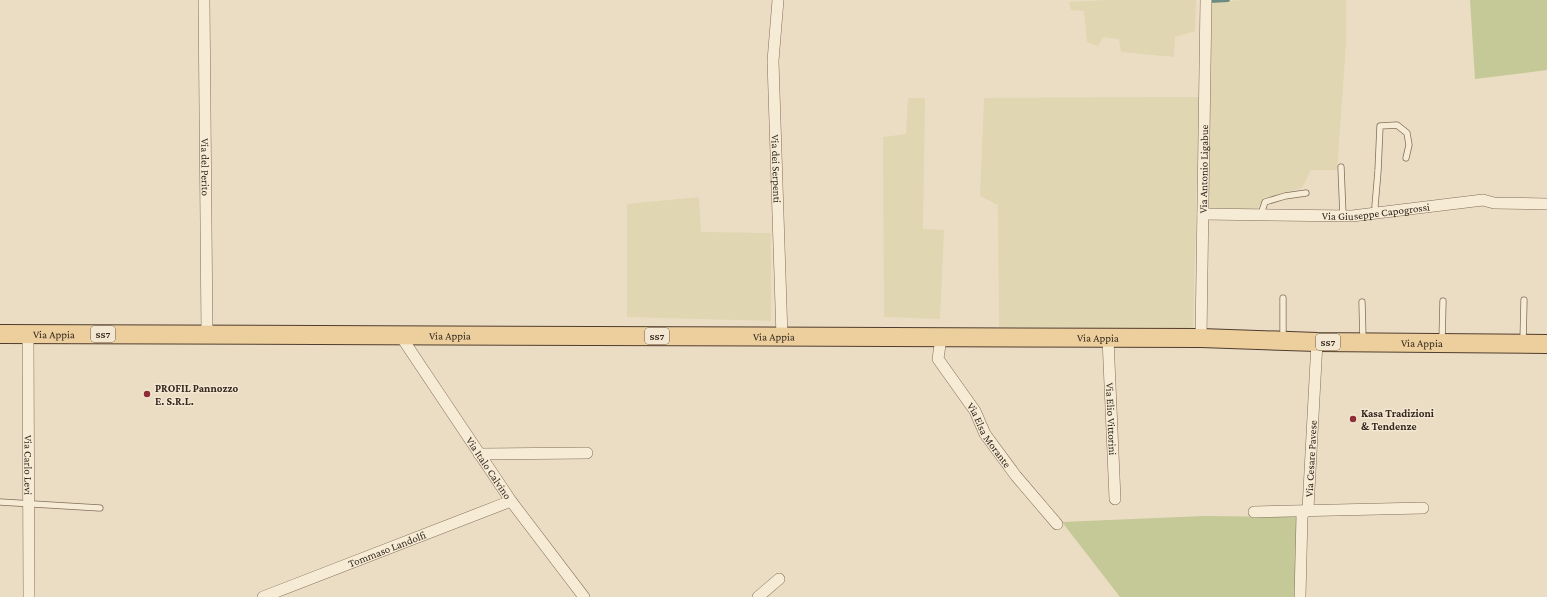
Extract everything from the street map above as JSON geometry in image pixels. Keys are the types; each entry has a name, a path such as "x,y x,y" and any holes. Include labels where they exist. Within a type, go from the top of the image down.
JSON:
{"main road":[{"name":"Via Appia","path":"0,334 1108,339 1200,338 1317,342 1547,344"}],"street":[{"name":"Via del Perito","path":"204,0 206,334"},
{"name":"Via dei Serpenti","path":"778,0 773,61 782,337"},
{"name":"Via Antonio Ligabue","path":"1200,338 1206,0"},
{"name":"Via Giuseppe Capogrossi","path":"1202,214 1343,216 1483,200 1494,203 1547,204"},
{"name":"Via Carlo Levi","path":"28,334 29,597"},
{"name":"Via Italo Calvino","path":"400,335 511,501 584,597"},
{"name":"Via Elsa Morante","path":"941,338 938,359 975,411 985,434 1016,476 1057,524"},
{"name":"Via Elio Vittorini","path":"1108,339 1115,499"},
{"name":"Via Cesare Pavese","path":"1300,597 1302,515 1308,509 1317,342"},
{"path":"479,454 587,453"},
{"name":"Tommaso Landolfi","path":"263,597 511,501"},
{"path":"1254,512 1308,509 1423,508"},
{"path":"758,597 779,579"}],"lane":[{"path":"1376,213 1375,206 1380,126 1397,125 1407,133 1410,145 1406,158"},
{"path":"1341,167 1343,216"},
{"path":"1262,215 1265,202 1306,192"},
{"path":"1283,298 1283,341"},
{"path":"1523,344 1524,300"},
{"path":"1442,343 1443,301"},
{"path":"1362,302 1362,342"},
{"path":"0,502 100,508"}],"shaded area":[{"path":"1107,0 1196,0 1195,31 1175,37 1174,57 1121,52 1119,39 1103,37 1098,46 1087,42 1084,11 1071,10 1069,2"},
{"path":"1245,0 1346,0 1346,44 1337,170 1311,170 1302,188 1264,198 1256,211 1207,209 1211,2"},
{"path":"1199,97 1193,329 999,327 998,205 980,196 984,98"},
{"path":"908,98 925,98 923,229 944,230 940,319 884,317 883,137 906,134"},
{"path":"699,197 701,232 771,233 771,321 627,317 627,204"}],"green space":[{"path":"1470,0 1547,0 1547,70 1475,79"},
{"path":"1204,516 1298,517 1297,597 1120,597 1062,522"}],"waterway":[{"path":"1210,1 1228,0"}],"place":[{"name":"PROFIL Pannozzo E. S.R.L.","path":"147,394"},
{"name":"Kasa Tradizioni & Tendenze","path":"1353,419"}]}
